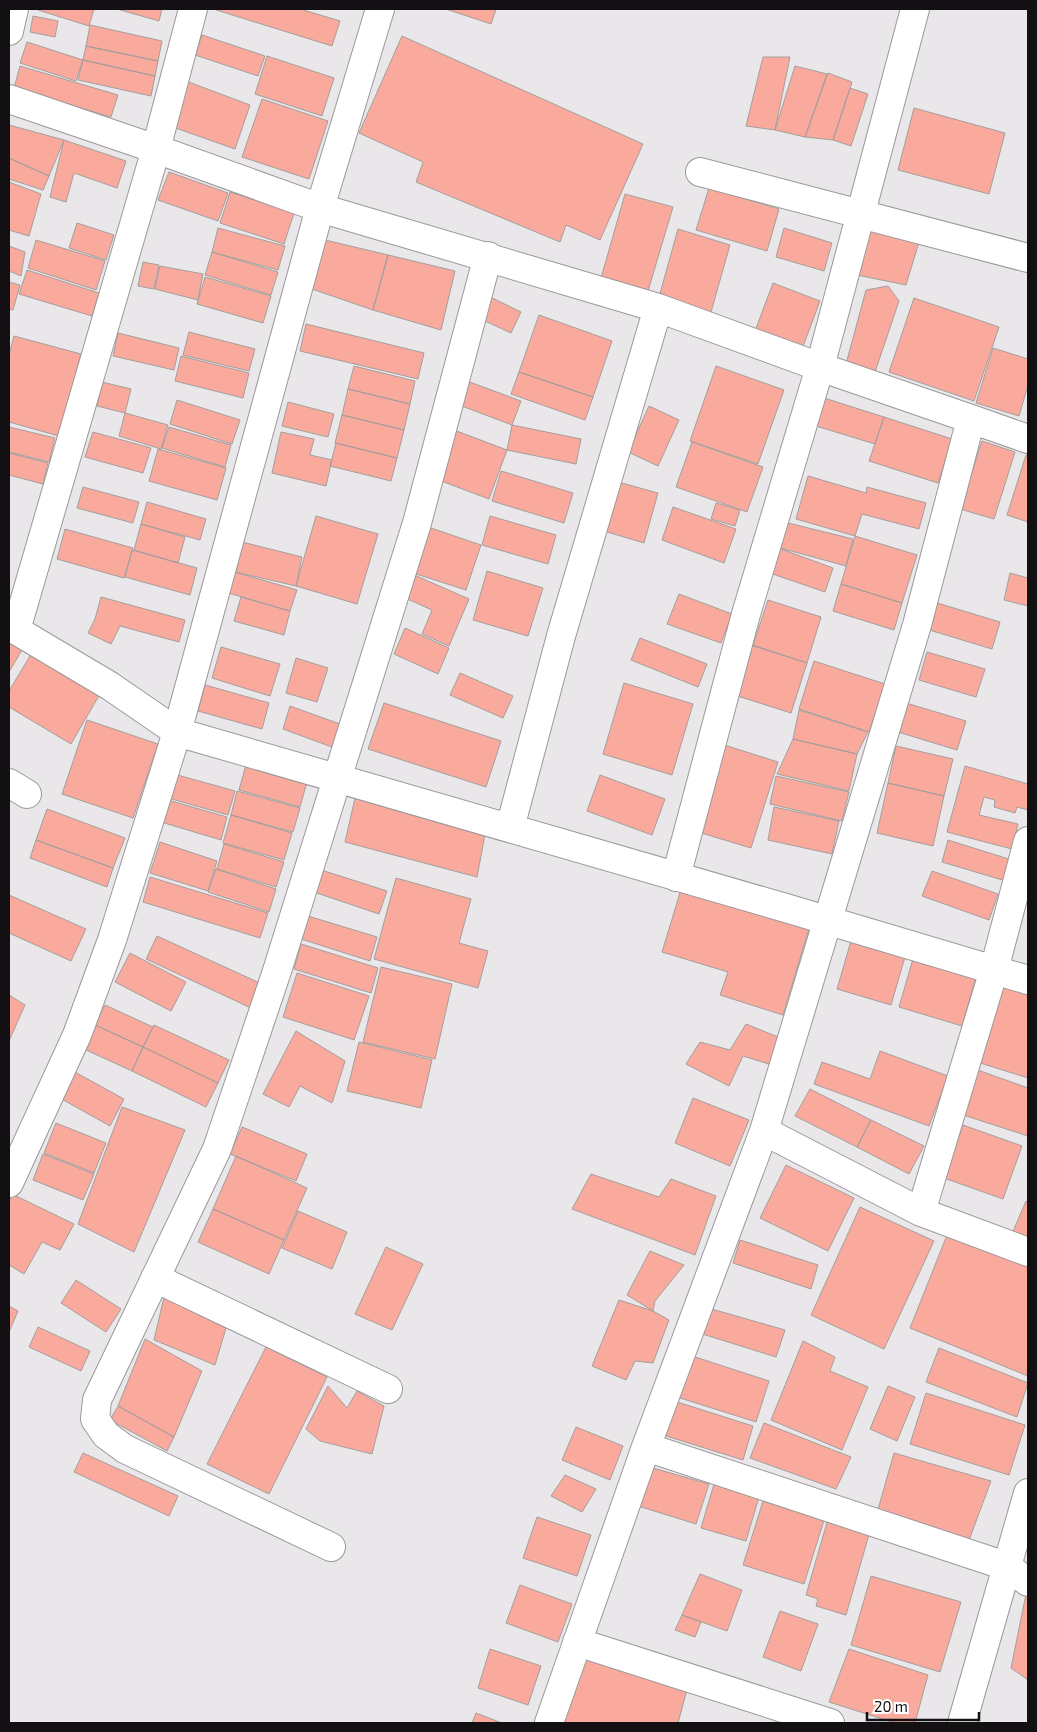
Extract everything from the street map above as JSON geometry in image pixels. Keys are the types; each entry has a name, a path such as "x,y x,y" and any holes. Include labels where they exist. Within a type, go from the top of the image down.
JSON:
{"street":[{"path":"9,31 14,9"},
{"path":"193,9 156,149 12,628 110,686 177,732 676,877 830,919 1028,980"},
{"path":"9,1183 77,1035 106,957 177,732 320,208 380,9"},
{"path":"676,877 746,614 820,367 915,9"},
{"path":"9,99 320,208 488,256 658,308 820,367 1028,439"},
{"path":"700,172 1028,258"},
{"path":"331,1547 125,1449 106,1435 95,1419 97,1400 217,1149 277,971 417,523 488,256"},
{"path":"510,828 561,636 658,308"},
{"path":"550,1723 646,1447 764,1131 830,919 917,625 971,419"},
{"path":"921,1212 994,970 1028,841"},
{"path":"764,1131 921,1212 1028,1252"},
{"path":"155,1278 388,1389"},
{"path":"646,1447 1006,1566 1028,1582"},
{"path":"962,1723 1028,1493"},
{"path":"577,1642 830,1723"}],"building":[{"path":"35,9 94,9 89,26"},
{"path":"117,9 162,9 159,21"},
{"path":"213,9 300,9 340,21 332,46"},
{"path":"446,9 496,9 491,24"},
{"path":"33,16 58,21 55,37 30,32"},
{"path":"90,25 162,41 158,61 86,46"},
{"path":"202,35 265,56 258,76 195,55"},
{"path":"402,36 643,144 600,240 566,225 560,242 416,182 423,162 359,133"},
{"path":"27,42 83,60 76,81 20,63"},
{"path":"86,46 158,61 155,76 83,60"},
{"path":"267,56 334,78 322,116 255,94"},
{"path":"763,57 790,57 775,130 746,126"},
{"path":"83,60 155,76 151,96 78,80"},
{"path":"20,66 118,95 111,117 14,88"},
{"path":"795,66 827,74 805,137 775,130"},
{"path":"828,73 852,82 833,140 805,137"},
{"path":"186,81 250,105 235,149 170,126"},
{"path":"850,88 868,94 851,146 833,140"},
{"path":"262,99 328,121 309,179 242,157"},
{"path":"914,108 1005,133 989,194 898,170"},
{"path":"9,125 64,140 49,176 9,158"},
{"path":"64,140 126,161 117,188 74,173 66,202 50,197"},
{"path":"9,158 49,176 43,190 9,179"},
{"path":"169,172 228,193 218,221 158,200"},
{"path":"9,182 41,194 29,236 9,230"},
{"path":"709,188 779,209 767,251 696,230"},
{"path":"230,192 294,213 284,244 220,223"},
{"path":"625,194 673,207 648,291 601,278"},
{"path":"77,223 114,235 106,260 69,248"},
{"path":"218,228 285,246 278,270 212,252"},
{"path":"784,228 832,243 824,271 776,257"},
{"path":"678,229 730,245 711,312 659,297"},
{"path":"869,230 919,242 906,285 857,275"},
{"path":"321,239 388,255 373,310 309,288"},
{"path":"36,240 105,261 96,290 28,268"},
{"path":"9,246 25,252 21,276 9,271"},
{"path":"212,252 278,272 271,295 205,275"},
{"path":"388,255 455,271 441,330 373,310"},
{"path":"143,262 159,265 154,289 138,286"},
{"path":"160,266 203,274 198,300 155,289"},
{"path":"27,270 99,293 92,316 19,294"},
{"path":"205,277 271,296 263,323 197,304"},
{"path":"9,282 20,285 13,310 9,309"},
{"path":"773,283 820,301 802,349 755,331"},
{"path":"888,286 899,301 874,375 846,364 866,290"},
{"path":"484,294 521,312 511,333 474,316"},
{"path":"914,298 999,327 974,401 889,372"},
{"path":"539,315 612,341 593,397 519,372"},
{"path":"306,324 424,353 418,379 300,351"},
{"path":"189,332 255,349 249,371 183,355"},
{"path":"118,333 179,348 174,370 113,356"},
{"path":"14,336 81,354 59,436 9,422 9,355"},
{"path":"993,348 1028,359 1028,385 1019,416 976,403"},
{"path":"181,356 249,373 243,398 175,381"},
{"path":"354,366 415,381 410,404 348,389"},
{"path":"716,366 784,390 758,464 690,441"},
{"path":"519,372 593,397 585,420 511,394"},
{"path":"459,378 521,401 512,425 451,402"},
{"path":"102,382 131,389 125,413 97,406"},
{"path":"348,389 410,404 404,430 342,415"},
{"path":"824,398 884,417 875,444 816,426"},
{"path":"177,400 240,420 232,444 170,424"},
{"path":"288,402 334,414 328,437 282,426"},
{"path":"649,406 679,420 658,466 628,452"},
{"path":"125,413 168,425 161,449 119,436"},
{"path":"342,415 404,430 397,458 335,443"},
{"path":"884,417 952,439 938,483 869,461"},
{"path":"512,425 581,439 576,464 507,450"},
{"path":"9,427 55,438 49,462 9,452"},
{"path":"169,427 231,445 225,467 162,448"},
{"path":"454,430 507,450 489,499 436,479"},
{"path":"93,432 151,448 143,473 85,457"},
{"path":"281,432 314,439 310,455 332,460 326,486 272,473"},
{"path":"982,441 1015,452 994,519 960,509"},
{"path":"692,442 763,467 747,512 676,487"},
{"path":"336,443 397,458 391,481 330,466"},
{"path":"158,449 226,468 217,500 149,481"},
{"path":"9,453 48,463 43,484 9,475"},
{"path":"1026,455 1028,456 1028,522 1007,515"},
{"path":"501,471 573,493 564,523 492,501"},
{"path":"808,476 866,493 867,487 926,503 919,529 862,514 855,536 796,519"},
{"path":"618,482 658,493 644,543 604,531"},
{"path":"83,487 139,502 133,523 77,508"},
{"path":"147,502 206,519 200,540 141,524"},
{"path":"716,503 740,510 735,526 711,519"},
{"path":"673,507 736,529 724,563 662,540"},
{"path":"316,516 378,534 357,604 296,586"},
{"path":"490,516 556,535 548,564 482,545"},
{"path":"784,522 853,539 846,566 773,546"},
{"path":"141,524 185,537 178,563 134,550"},
{"path":"428,527 481,545 466,590 413,573"},
{"path":"65,529 133,548 124,578 57,559"},
{"path":"855,536 917,555 902,603 841,584"},
{"path":"238,541 302,557 296,586 231,571"},
{"path":"773,546 833,568 825,592 764,571"},
{"path":"132,550 197,568 190,595 125,577"},
{"path":"231,571 297,590 290,611 225,592"},
{"path":"487,571 543,588 528,636 473,620"},
{"path":"1010,573 1028,578 1028,606 1004,600"},
{"path":"412,574 469,599 449,646 422,634 432,610 403,597"},
{"path":"841,584 902,603 894,630 833,611"},
{"path":"679,594 732,614 721,643 667,624"},
{"path":"101,597 185,620 179,642 120,626 111,644 88,633 95,619"},
{"path":"241,597 290,611 284,635 234,621"},
{"path":"768,600 821,617 807,663 753,645"},
{"path":"934,602 1000,622 992,649 926,629"},
{"path":"405,628 449,648 438,674 394,654"},
{"path":"9,632 26,643 9,672"},
{"path":"640,638 707,664 698,687 631,660"},
{"path":"744,643 807,663 791,713 728,693"},
{"path":"36,646 104,687 71,744 9,707 9,691"},
{"path":"221,647 280,664 270,696 212,678"},
{"path":"927,652 985,669 976,697 919,680"},
{"path":"296,658 328,668 317,702 286,693"},
{"path":"814,661 885,684 869,732 799,709"},
{"path":"460,673 513,696 503,718 450,695"},
{"path":"624,683 693,704 672,775 603,754"},
{"path":"205,685 269,703 262,729 198,711"},
{"path":"384,703 501,741 486,787 368,749"},
{"path":"906,703 966,721 957,750 898,732"},
{"path":"290,706 340,724 332,747 283,729"},
{"path":"799,710 868,732 857,754 793,739"},
{"path":"87,720 158,744 133,818 62,794"},
{"path":"793,739 857,754 849,791 777,774"},
{"path":"718,743 778,762 751,848 698,832"},
{"path":"896,746 953,759 944,796 888,783"},
{"path":"249,754 310,771 300,807 239,790"},
{"path":"965,766 1028,784 1028,810 1017,807 1015,813 994,807 995,800 984,797 979,815 1018,824 1012,849 947,832"},
{"path":"174,774 235,791 228,815 168,798"},
{"path":"600,775 665,799 652,835 587,811"},
{"path":"776,776 849,792 842,821 770,804"},
{"path":"888,783 944,796 933,846 877,833"},
{"path":"357,789 487,824 477,877 345,842"},
{"path":"237,791 300,808 293,832 231,815"},
{"path":"168,800 227,817 221,840 161,822"},
{"path":"774,807 839,821 832,854 768,840"},
{"path":"47,809 125,838 113,868 36,840"},
{"path":"231,815 292,833 284,860 223,843"},
{"path":"36,840 113,868 107,887 30,858"},
{"path":"948,840 1015,861 1009,882 942,862"},
{"path":"160,842 217,861 208,891 150,873"},
{"path":"224,844 284,862 276,887 217,869"},
{"path":"315,868 387,891 379,914 308,890"},
{"path":"216,869 276,889 269,912 208,892"},
{"path":"932,871 998,894 989,920 922,896"},
{"path":"150,877 268,913 260,938 143,902"},
{"path":"396,878 471,899 459,943 488,951 478,988 374,959"},
{"path":"683,883 811,922 783,1015 720,995 728,972 662,952"},
{"path":"9,895 86,929 71,961 9,933"},
{"path":"308,916 377,937 370,961 301,939"},
{"path":"853,934 907,950 891,1005 837,989"},
{"path":"157,936 262,984 251,1008 146,959"},
{"path":"301,944 378,968 371,993 294,969"},
{"path":"915,952 978,970 962,1026 899,1007"},
{"path":"130,953 186,982 171,1011 115,982"},
{"path":"381,967 452,984 435,1059 363,1042"},
{"path":"297,973 369,996 354,1040 283,1017"},
{"path":"1001,977 1028,986 1028,1078 974,1061"},
{"path":"9,995 25,1005 9,1041"},
{"path":"105,1005 153,1027 143,1047 95,1025"},
{"path":"746,1024 783,1039 772,1065 743,1056 729,1086 686,1064 700,1042 730,1050"},
{"path":"95,1025 143,1047 132,1071 84,1049"},
{"path":"154,1025 229,1060 218,1083 143,1047"},
{"path":"296,1031 345,1061 332,1103 300,1086 289,1107 263,1094"},
{"path":"359,1042 432,1060 421,1108 347,1091"},
{"path":"143,1047 218,1083 206,1107 132,1071"},
{"path":"880,1051 948,1076 929,1126 814,1084 822,1062 870,1079"},
{"path":"975,1069 1028,1088 1028,1136 960,1114"},
{"path":"73,1071 124,1099 110,1126 58,1097"},
{"path":"810,1089 871,1120 857,1147 795,1116"},
{"path":"693,1098 749,1120 730,1166 675,1143"},
{"path":"122,1107 185,1130 134,1252 78,1224"},
{"path":"871,1120 924,1146 909,1174 857,1147"},
{"path":"56,1123 106,1143 94,1173 44,1153"},
{"path":"963,1125 1022,1146 1003,1199 944,1178"},
{"path":"242,1127 307,1154 296,1181 230,1154"},
{"path":"43,1154 94,1174 83,1200 33,1180"},
{"path":"236,1156 307,1188 284,1240 213,1209"},
{"path":"786,1165 854,1198 828,1251 760,1218"},
{"path":"591,1174 659,1197 671,1179 716,1196 695,1255 572,1209"},
{"path":"12,1194 74,1224 60,1250 42,1242 24,1274 9,1265 9,1202"},
{"path":"1026,1201 1028,1202 1028,1243 1011,1236"},
{"path":"860,1207 934,1241 884,1349 811,1315"},
{"path":"213,1209 284,1240 269,1274 198,1242"},
{"path":"298,1211 347,1232 332,1269 282,1248"},
{"path":"949,1230 1028,1262 1028,1376 910,1328"},
{"path":"740,1240 818,1265 811,1289 733,1263"},
{"path":"386,1247 423,1264 392,1330 355,1314"},
{"path":"650,1251 684,1265 655,1301 653,1311 627,1295"},
{"path":"76,1280 121,1309 106,1332 61,1303"},
{"path":"164,1297 226,1328 215,1365 154,1340"},
{"path":"619,1300 653,1311 669,1320 653,1363 635,1361 626,1380 592,1366"},
{"path":"9,1306 18,1311 9,1332"},
{"path":"708,1308 785,1330 776,1357 696,1332"},
{"path":"38,1327 90,1351 81,1371 29,1347"},
{"path":"145,1339 202,1371 174,1437 118,1406"},
{"path":"803,1341 835,1357 830,1371 868,1387 842,1450 771,1420"},
{"path":"266,1347 327,1377 269,1494 207,1464"},
{"path":"939,1348 1028,1383 1017,1417 926,1382"},
{"path":"689,1355 769,1381 756,1422 677,1397"},
{"path":"328,1386 347,1408 357,1391 384,1406 372,1454 320,1441 306,1429"},
{"path":"888,1386 915,1397 897,1441 870,1429"},
{"path":"926,1393 1025,1425 1009,1475 910,1444"},
{"path":"674,1401 753,1426 743,1460 663,1435"},
{"path":"118,1406 174,1437 167,1451 110,1420"},
{"path":"764,1423 851,1457 836,1489 750,1458"},
{"path":"576,1427 623,1446 610,1480 562,1460"},
{"path":"83,1453 178,1496 169,1516 74,1472"},
{"path":"894,1453 991,1481 968,1543 877,1513"},
{"path":"646,1466 709,1484 696,1524 635,1505"},
{"path":"565,1475 596,1489 582,1512 551,1496"},
{"path":"714,1484 759,1497 746,1541 701,1528"},
{"path":"764,1498 825,1517 804,1584 743,1565"},
{"path":"537,1517 591,1535 577,1576 523,1558"},
{"path":"828,1519 870,1531 846,1615 816,1606 818,1599 806,1595"},
{"path":"700,1574 742,1590 727,1631 682,1615"},
{"path":"871,1576 961,1602 940,1672 851,1645"},
{"path":"520,1585 572,1604 558,1642 506,1623"},
{"path":"1026,1594 1028,1596 1028,1680 1011,1668"},
{"path":"780,1611 818,1624 801,1671 763,1657"},
{"path":"682,1615 701,1622 695,1637 675,1630"},
{"path":"490,1649 541,1666 528,1705 478,1688"},
{"path":"849,1649 928,1675 915,1723 895,1723 829,1702"},
{"path":"581,1656 688,1686 678,1723 563,1723"},
{"path":"476,1713 502,1723 472,1723"}]}
